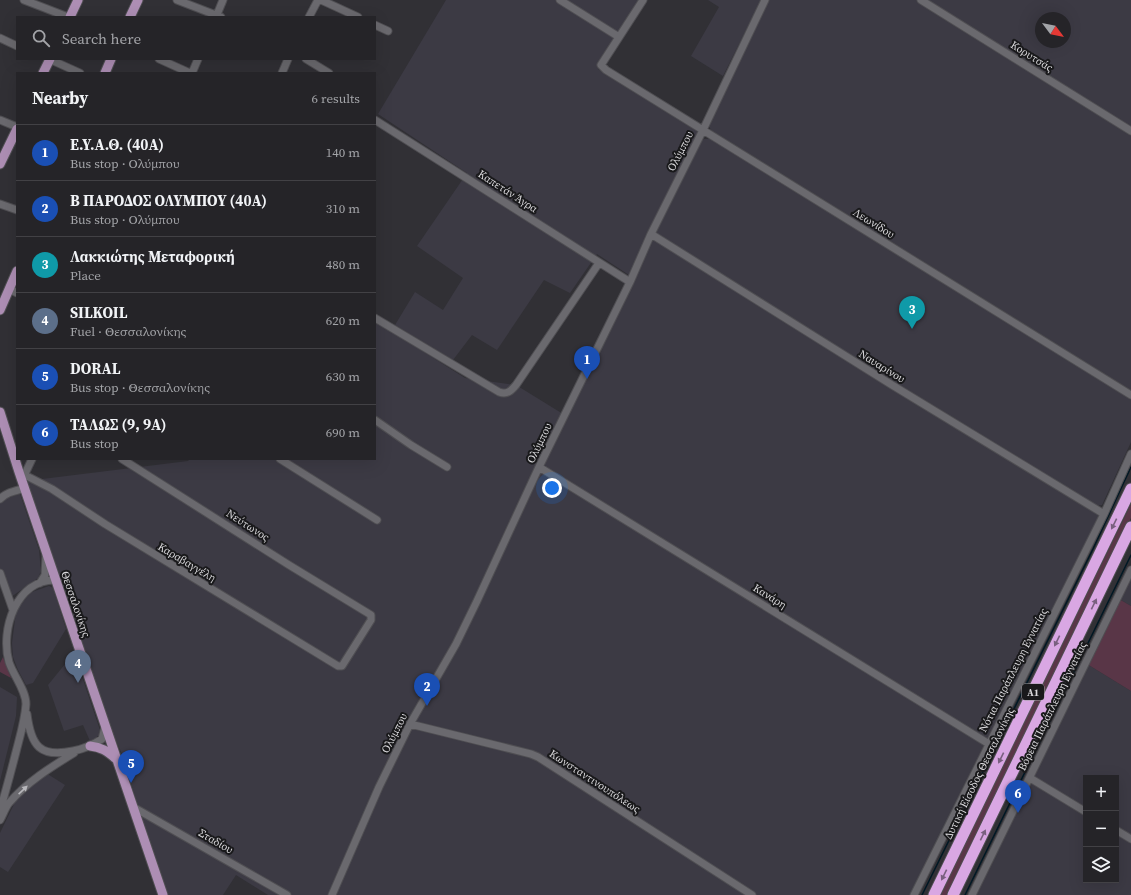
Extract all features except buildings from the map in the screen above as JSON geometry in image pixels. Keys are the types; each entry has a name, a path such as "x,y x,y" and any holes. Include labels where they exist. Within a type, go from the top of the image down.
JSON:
{"highway":[{"name":"Δυτική Είσοδος Θεσσαλονίκης","path":"934,895 1131,489"},
{"name":"Α1","path":"953,895 1131,527"}],"main road":[{"path":"70,16 78,0"},
{"path":"130,16 138,0"},
{"path":"44,72 50,60"},
{"path":"104,72 110,60"},
{"path":"0,164 16,130"},
{"path":"0,310 13,291 16,276"},
{"name":"Θεσσαλονίκης","path":"0,412 16,459"},
{"name":"Θεσσαλονίκης","path":"16,460 105,728 163,895"},
{"path":"90,746 100,747 108,751 116,760"}],"street":[{"path":"24,0 66,16"},
{"path":"177,0 218,16 223,0"},
{"path":"310,16 320,0 356,16"},
{"path":"560,0 619,38 643,0"},
{"name":"Ολύμπου","path":"332,895 373,802 410,724 456,644 539,467 630,282 651,234 765,0"},
{"name":"Κορυτσάς","path":"921,0 1131,131"},
{"path":"376,25 388,31"},
{"path":"0,38 16,46"},
{"name":"Λεωνίδου","path":"619,38 601,65 606,70 1131,395"},
{"path":"52,60 78,72"},
{"path":"161,60 189,72"},
{"path":"192,72 198,60"},
{"path":"282,72 288,60"},
{"path":"308,60 327,72"},
{"path":"0,120 16,128"},
{"name":"Καπετάν Άγρα","path":"376,121 630,282"},
{"path":"0,204 16,210"},
{"name":"Ναυαρίνου","path":"651,234 892,385 1104,514"},
{"path":"376,319 499,392 507,394 516,385 599,263"},
{"path":"376,421 448,467"},
{"name":"Νότια Παράπλευρη Εγνατίας","path":"914,895 1104,514 1131,454"},
{"path":"0,499 5,494 10,492 23,479 32,460"},
{"name":"Νεύτωνος","path":"124,460 289,565 370,614 372,618 344,664"},
{"path":"282,460 377,520"},
{"name":"Κανάρη","path":"539,467 989,744"},
{"name":"Καραβαγγέλη","path":"23,479 52,489 105,524 338,666 344,664"},
{"path":"40,583 45,575 46,552"},
{"name":"Βόρεια Παράπλευρη Εγνατίας","path":"972,895 1131,570"},
{"path":"0,573 13,610"},
{"path":"56,580 40,583 22,594 13,610 6,634 6,644 9,662 26,702 29,728 32,738 44,751 52,754 61,754 80,750"},
{"path":"0,810 23,725 26,702"},
{"name":"Κωνσταντινουπόλεως","path":"410,724 503,746 538,757 752,895"},
{"path":"0,820 8,804 30,783 45,771 102,739 105,728"},
{"path":"1030,778 1084,811"},
{"name":"Σταδίου","path":"133,807 287,895"},
{"path":"1119,832 1131,839"}],"shaded area":[{"path":"446,0 642,0 598,69 700,130 629,275 597,254 570,293 544,280 497,350 472,335 453,360 395,325 415,292 443,310 463,278 417,246 467,173 378,114"},
{"path":"708,0 761,0 723,76 691,56 719,7"},
{"path":"768,0 1131,0 1131,390 711,130 709,122"},
{"path":"704,139 712,139 1131,398 1131,442 1102,505 1095,506 655,234 655,230 699,143"},
{"path":"651,234 1104,514 914,895 268,895 236,875 223,895 167,895 142,820 123,756 108,724 26,481 189,460 376,460 376,322 465,378 516,385 563,414 436,678"},
{"path":"20,494 39,550 41,571 38,578 11,597 0,570 0,503 2,500"},
{"path":"1131,504 1131,518 948,895 940,895"},
{"path":"1131,573 1131,606 1119,599"},
{"path":"49,586 53,588 66,629 33,683 26,685 13,657 12,643 16,612 29,593"},
{"path":"1119,599 1131,606 1131,691 1087,664"},
{"path":"74,653 100,730 99,735 90,741 83,725 64,731 48,685"},
{"path":"3,657 11,678 0,672 0,663"},
{"path":"1087,664 1131,691 1131,895 974,895"},
{"path":"0,687 17,697 16,716 0,781"},
{"path":"46,773 65,785 8,872 0,867 0,833 16,800"}],"waterway":[{"path":"922,895 1093,549 1131,467"},
{"path":"965,895 1131,555"}],"place":[{"name":"Λακκιώτης Μεταφορική","path":"912,329"},
{"name":"Ε.Υ.Α.Θ. (40Α)","path":"587,379"},
{"name":"SILKOIL","path":"78,683"},
{"name":"Β ΠΑΡΟΔΟΣ ΟΛΥΜΠΟΥ (40Α)","path":"427,706"},
{"name":"DORAL","path":"131,783"},
{"name":"ΤΑΛΩΣ (9, 9Α)","path":"1018,813"}]}
